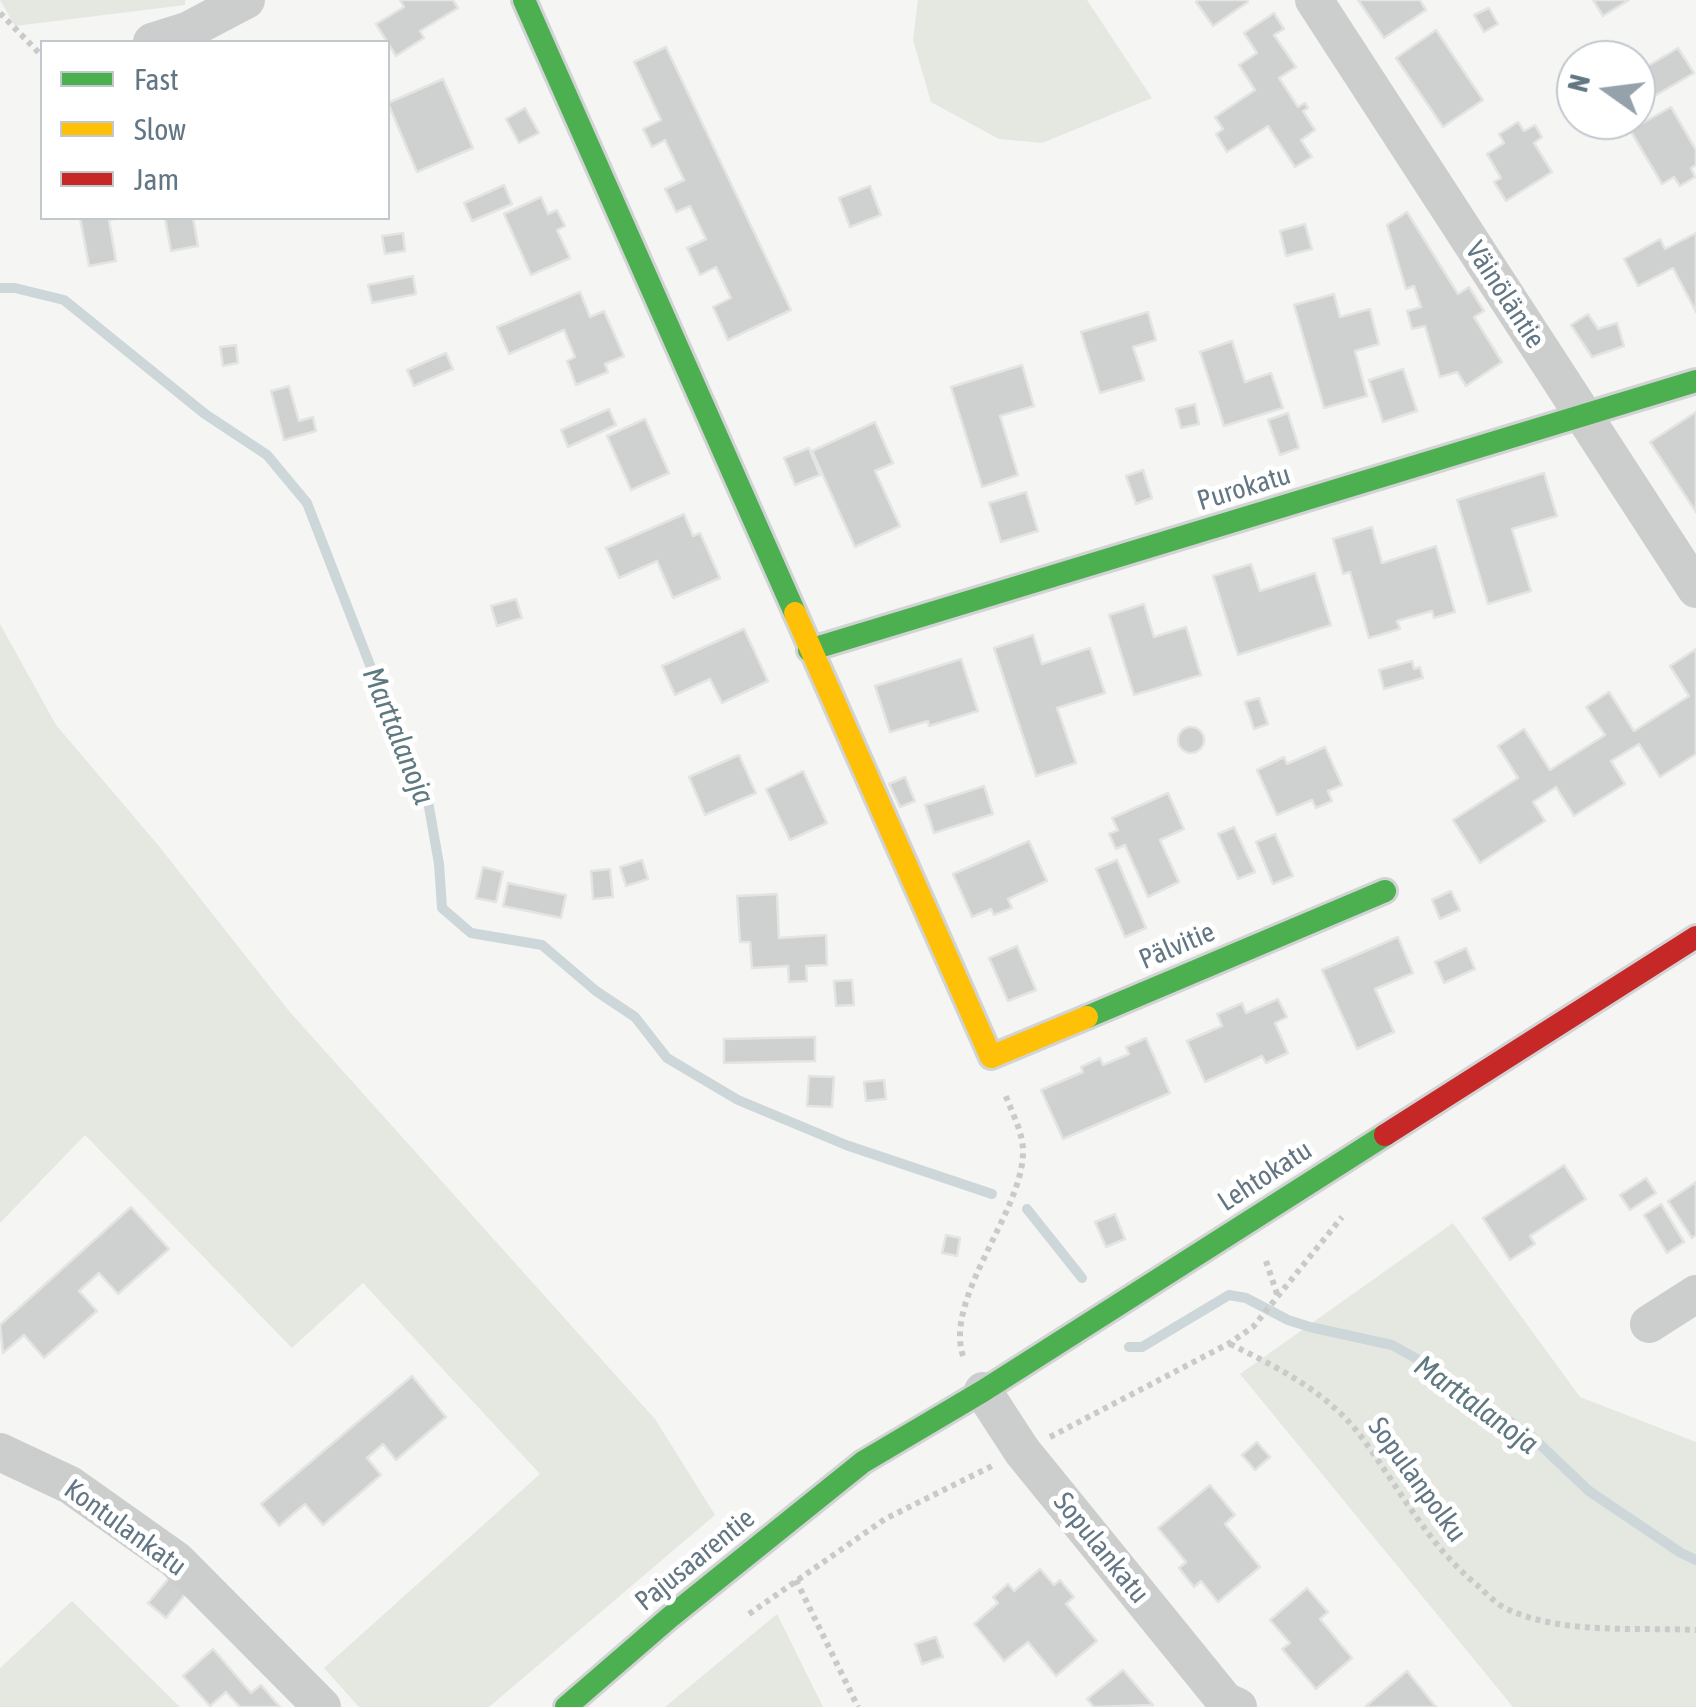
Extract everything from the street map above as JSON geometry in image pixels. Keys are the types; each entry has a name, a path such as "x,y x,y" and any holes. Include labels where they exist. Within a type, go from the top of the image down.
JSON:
{"street":[{"path":"158,40 209,22 246,0"},
{"path":"524,0 991,1057"},
{"name":"Väinöläntie","path":"1314,0 1696,589"},
{"name":"Purokatu","path":"809,650 1696,381"},
{"name":"Pälvitie","path":"991,1057 1385,891"},
{"name":"Lehtokatu","path":"863,1462 984,1392 1696,937"},
{"path":"1649,1324 1696,1294"},
{"name":"Sopulankatu","path":"984,1392 1022,1452 1229,1705"},
{"name":"Kontulankatu","path":"0,1452 70,1485 176,1560 322,1707"},
{"name":"Pajusaarentie","path":"566,1707 669,1618 863,1462"}],"path":[{"path":"0,13 40,54"},
{"path":"984,1392 966,1364 960,1345 961,1324 972,1286 1019,1179 1024,1158 1023,1144 991,1057"},
{"path":"740,1620 885,1519 1228,1344 1253,1327 1278,1298"},
{"name":"Sopulanpolku","path":"1228,1344 1287,1372 1326,1401 1358,1433 1396,1493 1449,1562 1505,1608 1557,1624 1696,1630"},
{"path":"796,1580 858,1707"}],"shaded area":[{"path":"0,0 185,0 185,5 15,26"},
{"path":"918,0 1087,0 1152,98 1042,143 999,139 931,102 913,40"},
{"path":"0,624 56,725 158,845 289,1011 655,1419 715,1515 489,1707 359,1707 324,1668 540,1474 363,1283 292,1348 85,1135 0,1223"},
{"path":"1453,1223 1580,1397 1696,1442 1696,1707 1513,1707 1240,1374"},
{"path":"72,1601 180,1707 0,1707 0,1668"},
{"path":"777,1614 823,1707 665,1707"}],"building":[{"path":"400,0 453,0 458,8 420,31 424,38 396,56 390,40 386,40 376,24 404,7"},
{"path":"1358,0 1420,0 1426,10 1384,38"},
{"path":"1593,0 1629,0 1603,16"},
{"path":"1196,2 1248,2 1213,26"},
{"path":"1489,8 1498,24 1484,32 1474,15"},
{"path":"1274,13 1284,29 1274,35 1296,67 1279,78 1298,107 1305,103 1308,108 1303,111 1315,130 1301,140 1312,157 1295,167 1268,126 1227,152 1216,134 1223,129 1215,117 1255,90 1239,65 1257,53 1244,33"},
{"path":"1436,30 1483,100 1443,127 1396,58"},
{"path":"666,47 791,310 728,340 713,307 731,298 716,267 700,275 687,248 706,239 690,206 676,212 665,189 684,180 665,140 652,147 643,129 661,120 634,62"},
{"path":"1678,48 1694,73 1656,95 1656,61"},
{"path":"443,79 473,148 417,172 390,102"},
{"path":"1671,107 1696,150 1696,165 1691,168 1695,177 1680,186 1674,177 1662,184 1636,140 1656,140 1656,115"},
{"path":"525,108 539,133 519,143 506,119"},
{"path":"1518,122 1524,131 1535,125 1542,137 1534,143 1552,172 1506,201 1494,182 1501,178 1487,154 1504,143 1499,134"},
{"path":"504,185 512,204 472,221 464,203"},
{"path":"870,186 881,215 850,227 839,198"},
{"path":"541,197 548,214 557,210 565,226 557,230 570,258 531,275 504,214"},
{"path":"1407,212 1458,294 1469,287 1484,311 1474,317 1502,362 1466,386 1457,372 1440,377 1425,326 1412,329 1407,311 1421,307 1414,286 1406,289 1387,225"},
{"path":"80,220 109,220 116,261 89,266"},
{"path":"165,220 193,220 198,246 171,251"},
{"path":"1305,224 1312,249 1286,256 1280,231"},
{"path":"403,233 405,251 385,254 382,236"},
{"path":"1696,233 1696,312 1673,268 1638,286 1624,259 1660,239 1665,249"},
{"path":"413,276 416,294 372,303 368,285"},
{"path":"580,292 590,317 604,311 624,356 605,364 608,372 576,385 567,361 575,357 564,330 509,354 497,327"},
{"path":"1334,294 1340,317 1370,309 1379,344 1355,351 1367,396 1324,408 1294,305"},
{"path":"1148,312 1156,340 1133,347 1144,380 1100,393 1081,332"},
{"path":"1588,314 1598,329 1617,323 1624,346 1592,357 1571,325"},
{"path":"1232,341 1245,382 1271,373 1283,408 1224,426 1200,352"},
{"path":"236,345 238,363 223,366 220,347"},
{"path":"446,353 453,369 414,386 407,370"},
{"path":"1022,365 1034,406 1000,416 1018,475 982,487 951,387"},
{"path":"1403,369 1417,411 1383,422 1369,380"},
{"path":"289,386 299,421 313,417 316,431 284,440 271,391"},
{"path":"1195,404 1199,424 1181,428 1176,409"},
{"path":"609,409 616,425 568,447 561,430"},
{"path":"1696,412 1696,512 1650,442"},
{"path":"1288,413 1299,448 1280,455 1268,420"},
{"path":"645,419 669,473 631,490 607,436"},
{"path":"875,422 893,463 875,471 900,526 855,547 812,451"},
{"path":"809,448 820,475 795,485 784,458"},
{"path":"1143,470 1152,498 1136,504 1126,476"},
{"path":"1544,473 1557,516 1512,529 1531,591 1488,604 1457,500"},
{"path":"1026,492 1038,531 1001,542 989,503"},
{"path":"684,514 693,536 700,533 720,578 673,598 657,561 619,578 606,548"},
{"path":"1372,527 1382,563 1436,546 1455,612 1434,618 1432,611 1397,621 1400,629 1369,638 1350,572 1343,574 1333,539"},
{"path":"1251,564 1260,591 1315,573 1331,625 1238,655 1213,576"},
{"path":"516,599 522,618 497,626 491,606"},
{"path":"1144,604 1154,637 1186,627 1201,675 1134,695 1109,615"},
{"path":"744,629 768,681 722,703 710,679 675,695 662,666"},
{"path":"1033,635 1042,664 1090,648 1105,693 1057,708 1076,763 1036,776 994,648"},
{"path":"1696,649 1696,754 1660,777 1639,744 1611,761 1625,784 1574,816 1556,787 1533,802 1545,821 1480,863 1453,820 1518,778 1498,746 1524,729 1550,770 1605,735 1586,707 1609,692 1634,731 1689,696 1670,666"},
{"path":"961,659 978,711 929,726 928,721 890,732 875,686"},
{"path":"1412,661 1414,669 1420,667 1423,678 1384,689 1379,670"},
{"path":"1259,698 1268,724 1254,729 1245,702"},
{"path":"1191,727 1200,731 1204,740 1200,749 1191,753 1182,749 1178,740 1182,731"},
{"path":"1325,747 1342,785 1328,791 1332,801 1316,808 1312,800 1277,815 1257,770 1284,757 1287,764"},
{"path":"739,755 756,793 705,815 689,777"},
{"path":"803,771 827,823 790,840 766,789"},
{"path":"905,777 915,801 900,807 889,784"},
{"path":"984,786 993,814 934,833 925,805"},
{"path":"1168,793 1184,829 1160,840 1179,882 1148,897 1125,845 1116,849 1109,834 1118,830 1112,818"},
{"path":"1234,827 1255,872 1238,879 1218,834"},
{"path":"1275,834 1293,876 1273,884 1256,842"},
{"path":"1029,841 1047,881 1008,899 1012,908 994,915 991,909 972,917 953,874"},
{"path":"642,860 648,879 626,886 620,867"},
{"path":"1117,860 1146,928 1125,937 1096,869"},
{"path":"483,867 503,872 496,902 476,898"},
{"path":"610,869 613,897 593,899 591,871"},
{"path":"508,883 566,895 561,918 503,906"},
{"path":"1451,891 1460,910 1440,919 1432,900"},
{"path":"777,894 779,938 826,935 827,965 806,966 807,981 789,982 788,966 752,968 750,942 740,942 737,896"},
{"path":"1398,937 1413,973 1375,989 1394,1032 1357,1049 1322,970"},
{"path":"1017,946 1036,990 1008,1001 989,958"},
{"path":"1466,948 1475,969 1444,983 1435,962"},
{"path":"852,980 854,1005 836,1006 834,981"},
{"path":"1278,999 1287,1017 1275,1023 1288,1053 1266,1063 1262,1056 1205,1082 1187,1041 1222,1026 1217,1014 1242,1003 1246,1013"},
{"path":"815,1037 815,1061 724,1063 724,1039"},
{"path":"1146,1038 1170,1093 1063,1139 1041,1090 1083,1072 1081,1067 1100,1058 1103,1065 1129,1054 1126,1047"},
{"path":"809,1076 834,1077 832,1107 807,1106"},
{"path":"884,1080 886,1099 866,1101 864,1082"},
{"path":"1564,1165 1586,1199 1530,1236 1535,1244 1510,1260 1483,1218"},
{"path":"1646,1178 1656,1193 1630,1210 1620,1195"},
{"path":"1696,1182 1696,1235 1692,1238 1668,1201"},
{"path":"1661,1204 1684,1242 1667,1253 1644,1215"},
{"path":"131,1207 169,1249 118,1294 99,1273 79,1291 97,1311 44,1358 24,1335 3,1353 0,1325"},
{"path":"1115,1214 1125,1239 1106,1247 1095,1222"},
{"path":"946,1235 960,1238 957,1256 942,1253"},
{"path":"412,1376 446,1417 396,1460 383,1444 367,1458 381,1475 323,1525 305,1504 279,1526 261,1504"},
{"path":"1257,1442 1270,1457 1255,1470 1242,1455"},
{"path":"1210,1485 1235,1515 1225,1524 1260,1567 1218,1602 1201,1581 1194,1587 1179,1568 1186,1562 1158,1528"},
{"path":"1040,1569 1054,1585 1060,1580 1074,1597 1066,1604 1097,1641 1056,1676 1028,1642 1004,1661 974,1624 998,1603 993,1597 1008,1584 1014,1591"},
{"path":"169,1578 187,1592 166,1618 148,1603"},
{"path":"1307,1588 1328,1612 1320,1619 1352,1658 1316,1689 1282,1649 1290,1643 1270,1620"},
{"path":"936,1637 943,1657 922,1664 915,1644"},
{"path":"213,1649 251,1693 261,1685 280,1707 240,1707 226,1692 210,1706 183,1676"},
{"path":"1123,1670 1153,1705 1094,1707 1087,1699"},
{"path":"1407,1671 1436,1707 1366,1706"}],"waterway":[{"name":"Marttalanoja","path":"0,288 64,300 205,414 267,455 307,503 398,737 426,790 442,908 471,933 542,945 596,991 635,1017 667,1058 738,1100 846,1145 992,1194"},
{"name":"Marttalanoja","path":"1027,1209 1082,1278"},
{"name":"Marttalanoja","path":"1129,1347 1142,1347 1229,1295 1246,1298 1310,1327 1392,1345 1531,1436 1589,1491 1696,1560"}],"traffic: fast":[{"path":"524,0 795,613"},
{"path":"809,650 1696,381"},
{"path":"1087,1017 1385,891"},
{"path":"566,1707 669,1618 863,1462 983,1391 1385,1135"}],"traffic: slow":[{"path":"795,613 991,1057 1087,1017"}],"traffic: jam":[{"path":"1385,1135 1696,937"}]}
